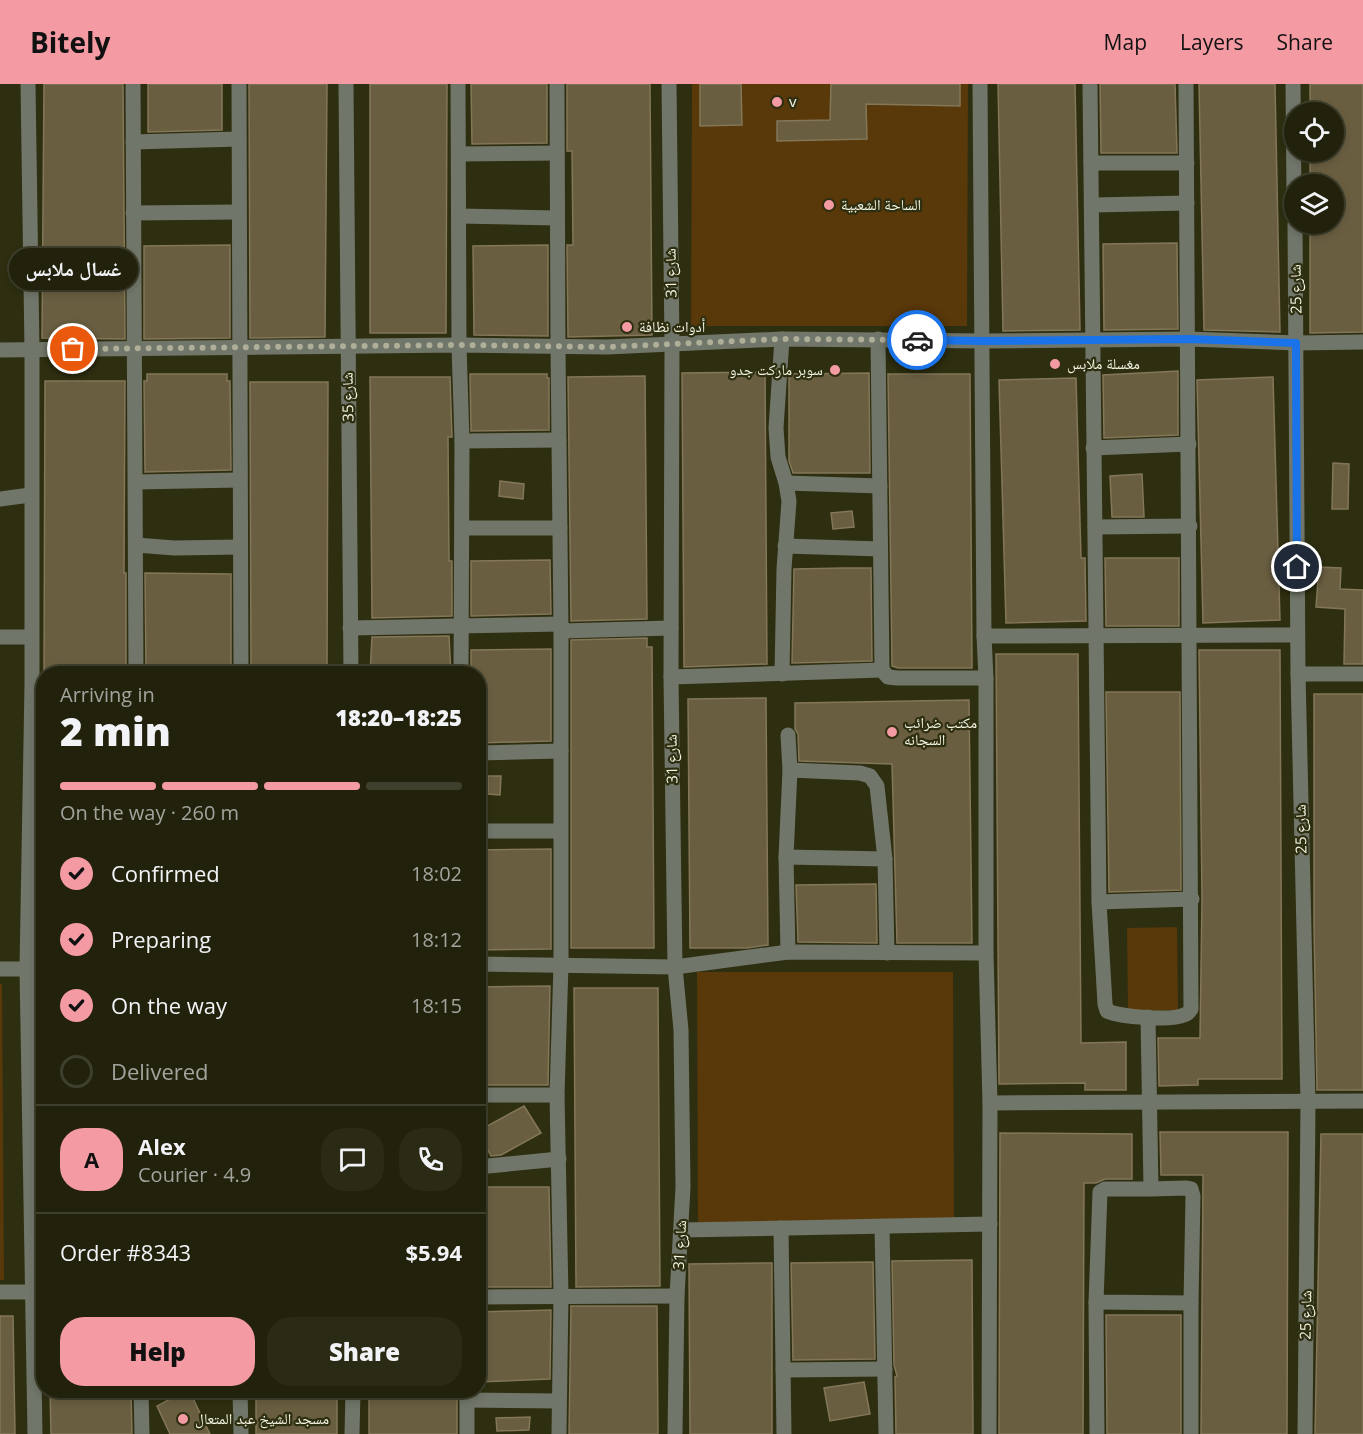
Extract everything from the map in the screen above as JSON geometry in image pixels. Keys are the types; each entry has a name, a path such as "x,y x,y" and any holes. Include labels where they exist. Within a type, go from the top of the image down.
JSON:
{"street":[{"path":"28,84 32,350 31,637 36,671"},
{"path":"133,84 136,666"},
{"path":"239,84 239,480 242,666"},
{"name":"شارع 35","path":"346,84 351,666"},
{"path":"459,84 461,666"},
{"path":"557,84 561,627 561,964 556,1095 561,1295 559,1434"},
{"name":"شارع 31","path":"669,84 672,345 671,677 675,967 681,1030 683,1187 677,1296 675,1434"},
{"path":"980,84 986,678 986,953 990,1103 989,1434"},
{"path":"1090,84 1099,902 1105,1004 1107,1011 1118,1016 1148,1017 1178,1017 1186,1015 1191,1009 1191,635 1186,84"},
{"path":"1293,84 1294,174"},
{"path":"133,142 239,139"},
{"path":"459,154 557,153"},
{"path":"1091,163 1187,163"},
{"path":"1092,205 1187,203"},
{"path":"133,213 238,212"},
{"path":"459,216 557,218"},
{"name":"شارع 25","path":"1295,234 1297,635 1308,1102 1305,1434"},
{"path":"0,350 459,345 558,347 672,345 782,339 983,341 1188,339 1296,343 1363,342"},
{"path":"782,339 776,428 778,457 789,501 785,546 782,674"},
{"path":"878,339 882,670 888,677 897,678 986,678"},
{"path":"462,441 559,440"},
{"path":"1093,448 1189,444"},
{"path":"136,482 239,480"},
{"path":"786,483 880,486"},
{"path":"0,499 30,495"},
{"path":"1095,527 1190,526"},
{"path":"462,528 560,528"},
{"path":"136,545 174,548 240,547"},
{"path":"785,546 879,549"},
{"path":"350,628 461,626 671,628"},
{"path":"984,636 1297,635"},
{"path":"0,637 31,637"},
{"path":"671,677 882,670"},
{"path":"1298,674 1363,674"},
{"path":"788,735 790,770 786,857 788,952"},
{"path":"36,736 27,969 36,1201"},
{"path":"486,753 561,751"},
{"path":"790,770 860,773 870,776 876,786 885,859 887,953"},
{"path":"486,831 561,831"},
{"path":"786,857 885,859"},
{"path":"1099,902 1192,899"},
{"path":"486,964 675,967 788,952 986,953"},
{"path":"0,969 36,969"},
{"path":"1148,1017 1151,1189"},
{"path":"486,1095 556,1095"},
{"path":"990,1103 1363,1101"},
{"path":"486,1166 559,1159"},
{"path":"1097,1434 1096,1302 1100,1192 1105,1189 1185,1188 1191,1190 1193,1196 1191,1434"},
{"path":"681,1230 990,1224"},
{"path":"882,1226 886,1434"},
{"path":"781,1228 784,1434"},
{"path":"35,1434 33,1292 36,1269"},
{"path":"0,1292 33,1292"},
{"path":"486,1297 677,1296"},
{"path":"1096,1302 1191,1303"},
{"path":"783,1370 885,1369"},
{"path":"486,1396 559,1401"},
{"path":"141,1398 142,1434"},
{"path":"240,1398 241,1434"},
{"path":"352,1434 353,1398"},
{"path":"467,1398 467,1434"}],"shaded area":[{"name":"الساحة الشعبية","path":"692,84 968,84 967,326 691,326"},
{"path":"1177,927 1178,1010 1128,1011 1127,928"},
{"path":"697,972 953,972 954,1223 698,1222"},
{"path":"0,984 2,984 4,1280 0,1280"}],"building":[{"path":"44,84 123,84 125,339 42,338"},
{"path":"148,84 222,84 222,130 148,132"},
{"path":"249,84 327,84 325,337 250,338"},
{"path":"370,84 447,84 446,333 370,333"},
{"path":"471,84 547,84 547,143 472,144"},
{"path":"567,84 650,84 652,335 568,337 567,245 573,245 572,151 567,151"},
{"path":"700,84 741,84 742,125 700,126"},
{"path":"831,84 960,84 960,106 866,104 867,139 777,141 777,121 830,120"},
{"path":"998,84 1075,84 1080,330 1003,331"},
{"path":"1100,84 1175,84 1177,153 1101,153"},
{"path":"1199,84 1275,84 1280,332 1204,330"},
{"path":"1310,84 1363,84 1363,332 1310,333 1310,234 1344,234 1344,174 1310,174 1310,162 1344,162 1344,102 1310,102"},
{"path":"1177,243 1178,329 1104,330 1103,244"},
{"path":"230,245 230,338 144,339 144,246"},
{"path":"548,245 548,336 474,335 473,246"},
{"path":"1178,371 1178,435 1104,438 1103,375"},
{"path":"765,372 767,664 684,667 682,373"},
{"path":"869,373 870,473 793,473 789,461 789,374"},
{"path":"147,374 227,374 227,381 230,381 231,470 145,472 144,381 147,381"},
{"path":"470,374 547,374 549,378 549,430 471,431"},
{"path":"888,374 970,374 972,668 898,668 892,666"},
{"path":"645,376 647,619 571,621 568,377"},
{"path":"370,377 450,377 452,437 448,437 449,561 452,561 452,616 372,618"},
{"path":"1273,377 1280,620 1203,623 1197,380"},
{"path":"1076,378 1081,558 1085,558 1086,621 1006,623 999,380"},
{"path":"45,381 125,381 126,666 44,666"},
{"path":"250,382 328,382 327,666 251,666"},
{"path":"1333,463 1349,464 1348,509 1332,509"},
{"path":"1142,474 1144,517 1112,517 1110,476"},
{"path":"500,481 524,484 523,499 499,496"},
{"path":"852,511 854,527 833,529 831,513"},
{"path":"1105,558 1179,558 1179,626 1106,626"},
{"path":"550,560 551,614 471,616 471,561"},
{"path":"1319,567 1341,568 1340,589 1363,590 1363,664 1344,664 1345,609 1316,607"},
{"path":"871,568 872,661 792,663 794,569"},
{"path":"145,573 231,574 231,666 146,666"},
{"path":"449,636 451,666 370,666 372,637"},
{"path":"647,638 647,647 652,647 654,948 571,948 571,640"},
{"path":"551,649 551,741 486,743 486,666 471,666 471,650"},
{"path":"1199,650 1280,650 1282,1079 1198,1079 1198,1085 1159,1086 1158,1038 1200,1038 1202,899"},
{"path":"996,654 1078,654 1081,1043 1126,1042 1126,1090 1085,1090 1085,1083 999,1084"},
{"path":"1106,692 1180,692 1181,890 1109,892"},
{"path":"1314,694 1363,694 1363,1090 1317,1090"},
{"path":"766,698 768,945 747,948 690,948 688,699"},
{"path":"969,700 972,943 897,943 892,764 799,761 795,703"},
{"path":"488,776 501,776 500,795 488,794"},
{"path":"551,849 551,949 486,950 486,850"},
{"path":"876,884 877,943 798,942 796,885"},
{"path":"550,986 548,1085 486,1085 486,987"},
{"path":"574,988 658,988 660,1286 576,1287"},
{"path":"524,1106 541,1133 501,1155 491,1156 486,1146 486,1127"},
{"path":"1160,1132 1288,1132 1287,1434 1201,1434 1203,1175 1161,1175"},
{"path":"1000,1133 1132,1134 1132,1179 1105,1179 1096,1183 1084,1183 1083,1434 999,1434"},
{"path":"1321,1134 1363,1134 1363,1434 1315,1434"},
{"path":"486,1187 549,1187 551,1287 486,1287"},
{"path":"972,1260 973,1434 896,1434 895,1377 897,1376 894,1365 892,1261"},
{"path":"873,1262 875,1359 793,1360 791,1263"},
{"path":"772,1263 772,1434 690,1434 689,1264"},
{"path":"571,1306 657,1306 658,1434 569,1434"},
{"path":"551,1310 550,1379 486,1382 486,1312"},
{"path":"1106,1315 1181,1315 1181,1434 1107,1434"},
{"path":"0,1316 13,1316 15,1434 0,1434"},
{"path":"864,1382 870,1414 830,1421 824,1388"},
{"path":"50,1398 131,1398 132,1434 51,1434"},
{"name":"مسجد الشيخ عبد المتعال","path":"172,1398 193,1398 210,1434 170,1434 157,1406"},
{"path":"256,1398 337,1398 337,1434 256,1434"},
{"path":"369,1398 457,1398 457,1434 369,1434"},
{"path":"530,1417 529,1430 497,1431 496,1418"}],"way so far":[{"path":"73,349 459,345 607,347 782,339 917,340"}],"place":[{"name":"v","path":"777,102"},
{"name":"الساحة الشعبية","path":"829,205"},
{"name":"أدوات نظافة","path":"627,327"},
{"name":"غسال ملابس","path":"73,349"},
{"name":"مغسلة ملابس","path":"1055,364"},
{"name":"سوبر ماركت جدو","path":"835,370"},
{"name":"مكتب ضرائب السجانه","path":"892,732"},
{"name":"مسجد الشيخ عبد المتعال","path":"183,1419"}],"route":[{"path":"917,340 1188,339 1296,343 1297,567"}]}
